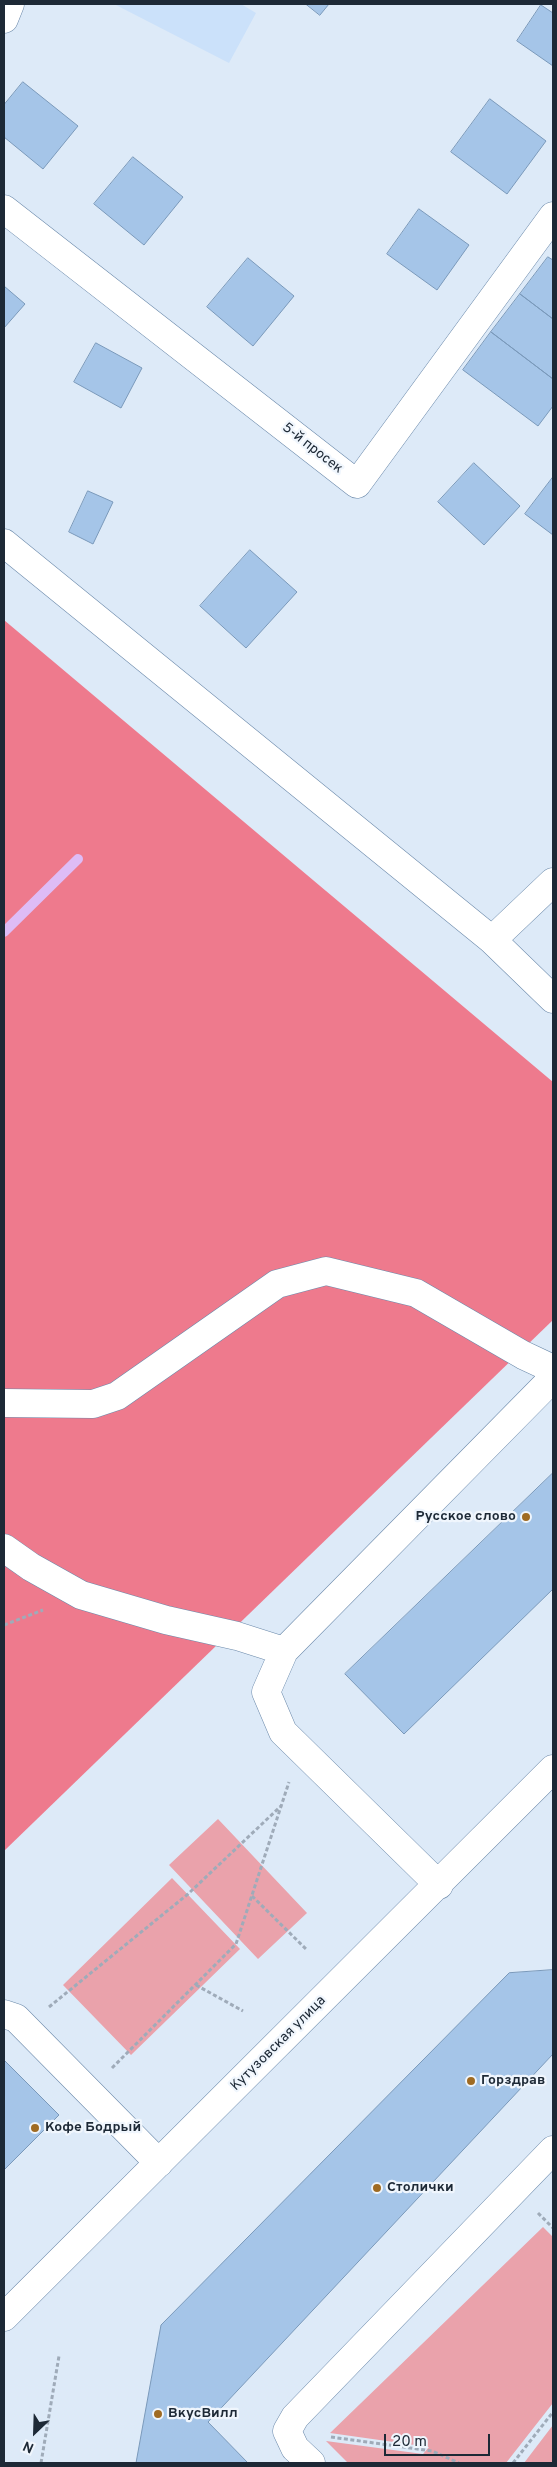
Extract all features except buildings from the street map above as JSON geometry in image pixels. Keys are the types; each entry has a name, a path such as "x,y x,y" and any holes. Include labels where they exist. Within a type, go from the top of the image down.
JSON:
{"street":[{"path":"4,19 10,4"},
{"name":"5-й просек","path":"4,209 357,484 553,216"},
{"path":"4,543 492,940 553,999"},
{"path":"492,940 553,882"},
{"path":"4,1403 92,1404 117,1396 277,1284 326,1271 416,1294 523,1355 553,1369"},
{"path":"439,1885 283,1732 266,1692 284,1651 553,1378"},
{"path":"4,1548 31,1567 81,1595 166,1620 237,1636 284,1651"},
{"name":"Кутузовская улица","path":"4,2317 552,1774"},
{"path":"4,2014 16,2018 159,2163"},
{"path":"311,2463 295,2448 288,2431 296,2417 553,2150"}],"path":[{"path":"88,2092 236,1944 300,1749"},
{"path":"67,1990 188,1894 282,1804"},
{"path":"252,1896 306,1949"},
{"path":"196,1985 243,2011"},
{"path":"40,2463 60,2356"},
{"path":"513,2463 553,2412"},
{"path":"288,2431 432,2451 459,2463"}],"shaded area":[{"path":"114,4 241,4 256,13 229,63"},
{"path":"4,620 553,1082 553,1320 4,1851"},
{"path":"218,1819 307,1913 258,1959 169,1865"},
{"path":"172,1878 240,1949 131,2055 63,1985"},
{"path":"543,2227 553,2237 553,2403 506,2463 348,2463 326,2441 423,2454 429,2447 330,2433"},
{"path":"553,2425 553,2463 524,2463"}],"waterway":[{"path":"4,932 78,859"}],"place":[{"name":"Русское слово","path":"526,1517"},
{"name":"Горздрав","path":"471,2081"},
{"name":"Кофе Бодрый","path":"35,2128"},
{"name":"Столички","path":"377,2188"},
{"name":"ВкусВилл","path":"158,2414"}]}
